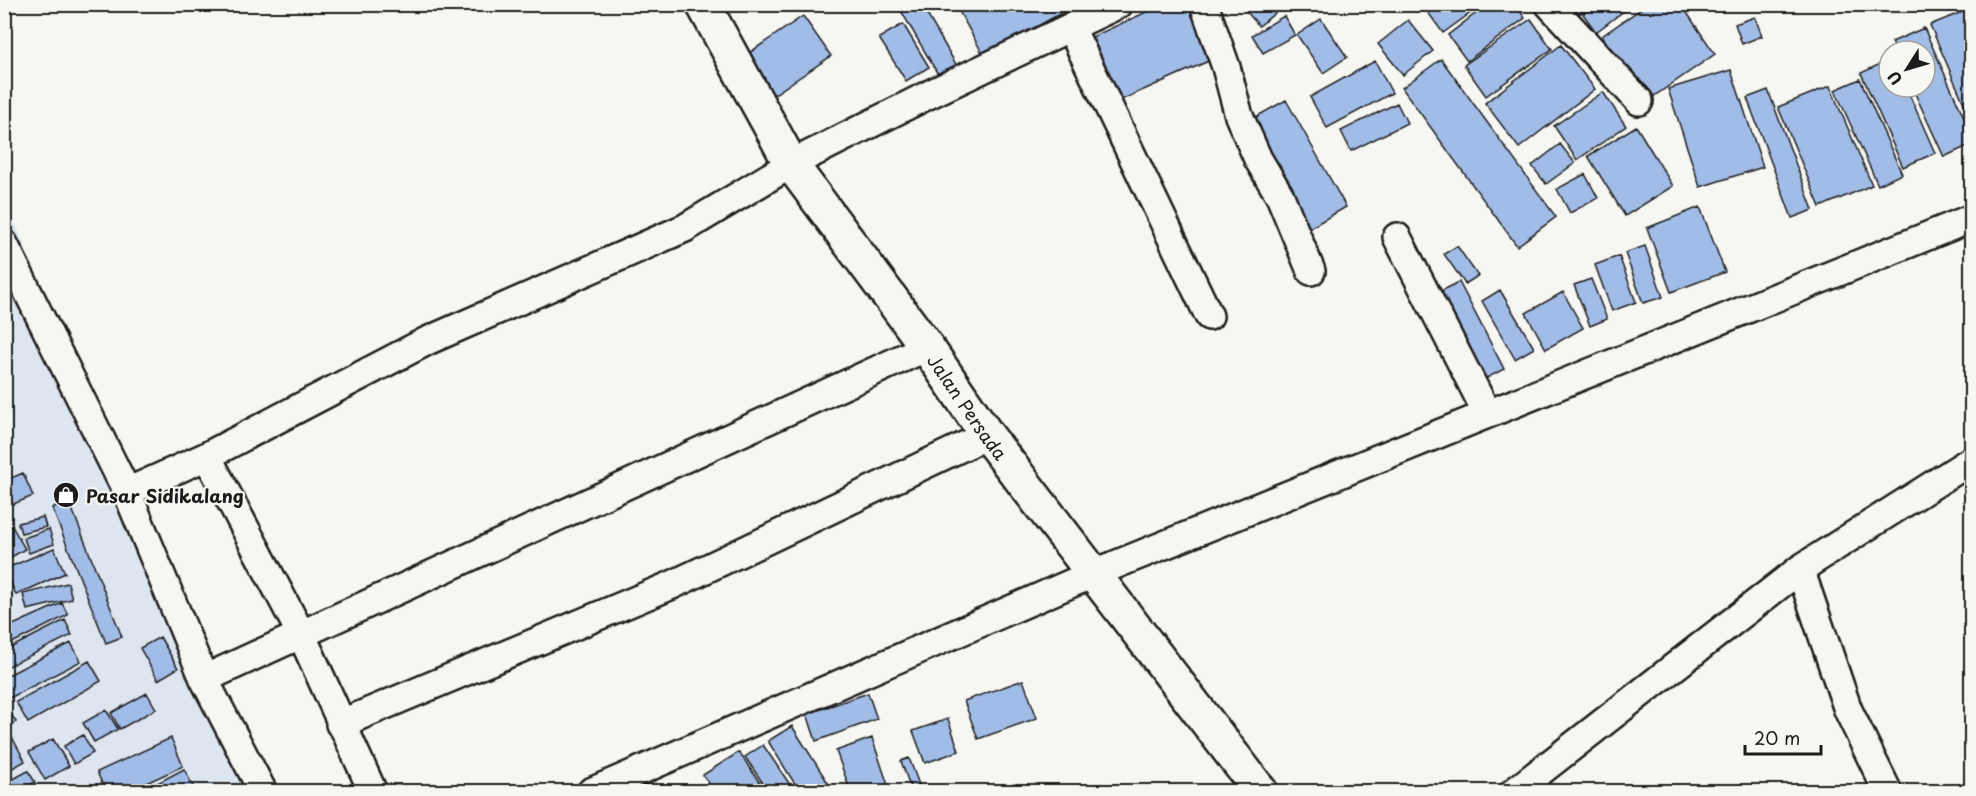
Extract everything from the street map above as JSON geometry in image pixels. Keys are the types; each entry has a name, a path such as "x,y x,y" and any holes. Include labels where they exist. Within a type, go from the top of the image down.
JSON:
{"street":[{"name":"Jalan Persada","path":"703,4 791,164 927,347 987,435 1261,792"},
{"path":"127,492 207,456 427,341 685,228 791,164 930,94 1119,4"},
{"path":"1204,4 1226,66 1239,116 1258,159 1280,196 1311,271"},
{"path":"1549,4 1639,101"},
{"path":"1071,28 1209,316"},
{"path":"591,792 1095,573 1487,412 1971,218"},
{"path":"1397,237 1487,412"},
{"path":"4,244 127,492 204,679 263,792"},
{"path":"204,679 302,636 927,347"},
{"path":"340,724 672,585 987,435"},
{"path":"207,456 302,636 340,724 373,792"},
{"path":"1514,792 1800,569 1971,460"},
{"path":"1800,569 1848,710 1888,792"}],"shaded area":[{"name":"Pasar Sidikalang","path":"5,199 250,791 5,791"}],"building":[{"path":"908,4 921,4 957,66 939,76 900,9"},
{"path":"955,4 1059,4 1063,12 984,56"},
{"path":"1164,4 1188,4 1213,59 1112,104 1083,41"},
{"path":"1256,4 1286,4 1259,26 1247,12"},
{"path":"1422,4 1483,4 1443,33"},
{"path":"1488,4 1515,4 1525,18 1467,61 1448,35"},
{"path":"1570,4 1592,4 1578,15"},
{"path":"1595,4 1633,4 1596,32 1583,14"},
{"path":"1648,4 1681,4 1715,54 1647,101 1602,36"},
{"path":"1972,8 1972,122 1937,39 1930,25"},
{"path":"803,16 831,56 763,102 736,62"},
{"path":"1284,16 1295,35 1263,53 1252,35"},
{"path":"1755,17 1762,36 1742,44 1735,24"},
{"path":"1321,19 1347,57 1323,73 1297,35"},
{"path":"1531,19 1552,49 1486,96 1464,65"},
{"path":"1408,20 1433,51 1403,75 1378,44"},
{"path":"903,24 929,67 906,81 879,38"},
{"path":"1924,28 1929,39 1899,39"},
{"path":"1561,45 1595,89 1519,148 1485,103"},
{"path":"1937,57 1972,135 1972,144 1944,157 1917,99 1937,99"},
{"path":"1441,59 1556,217 1517,246 1402,88"},
{"path":"1375,61 1392,93 1327,128 1310,97"},
{"path":"1877,66 1877,99 1911,99 1935,153 1903,167 1861,73"},
{"path":"1731,70 1763,167 1700,187 1668,89"},
{"path":"1860,79 1902,174 1878,185 1835,90"},
{"path":"1830,86 1872,185 1820,207 1778,107"},
{"path":"1768,90 1813,210 1792,218 1747,98"},
{"path":"1603,92 1626,126 1577,160 1554,126"},
{"path":"1286,100 1346,207 1308,229 1247,122"},
{"path":"1397,103 1407,123 1351,151 1341,131"},
{"path":"1636,126 1673,186 1625,216 1588,156"},
{"path":"1560,144 1575,163 1546,184 1532,166"},
{"path":"1585,174 1598,198 1570,213 1557,189"},
{"path":"1700,207 1725,272 1671,292 1647,228"},
{"path":"1457,246 1478,276 1465,284 1444,254"},
{"path":"1645,246 1663,297 1643,303 1625,253"},
{"path":"1619,256 1636,302 1612,311 1595,265"},
{"path":"1591,279 1607,319 1590,326 1574,285"},
{"path":"1459,282 1504,369 1483,380 1437,293"},
{"path":"1500,290 1534,348 1515,359 1482,301"},
{"path":"1563,292 1583,328 1546,349 1526,313"},
{"path":"23,473 33,496 4,508 4,481"},
{"path":"69,501 122,637 106,643 52,508"},
{"path":"43,517 46,527 21,533 18,523"},
{"path":"12,526 25,549 8,559 4,553 4,530"},
{"path":"49,529 54,544 29,553 24,538"},
{"path":"54,548 65,573 16,595 5,569"},
{"path":"68,583 72,599 27,610 23,594"},
{"path":"62,603 68,615 4,647 4,629"},
{"path":"65,620 72,635 7,667 4,651"},
{"path":"160,637 178,668 158,680 140,648"},
{"path":"71,643 81,661 4,701 4,677"},
{"path":"89,661 101,681 28,723 16,702"},
{"path":"1023,680 1037,718 978,739 964,701"},
{"path":"147,693 156,709 120,729 111,713"},
{"path":"868,693 877,719 816,741 807,714"},
{"path":"4,702 16,722 4,728"},
{"path":"106,710 118,729 94,742 83,723"},
{"path":"948,719 959,751 925,763 913,731"},
{"path":"792,726 830,786 821,792 800,792 768,741"},
{"path":"83,735 93,753 74,764 64,746"},
{"path":"171,738 183,766 127,792 106,792 97,772"},
{"path":"872,738 888,785 870,792 851,792 836,751"},
{"path":"13,739 25,761 4,773 4,744"},
{"path":"53,739 69,766 45,780 29,752"},
{"path":"763,745 795,792 769,792 745,757"},
{"path":"739,752 766,792 714,792 703,775"},
{"path":"909,758 921,790 916,792 912,792 901,761"},
{"path":"184,769 196,792 147,792 146,789"},
{"path":"28,771 35,782 19,792 4,792 4,784"}],"place":[{"name":"Pasar Sidikalang","path":"66,495"}]}
